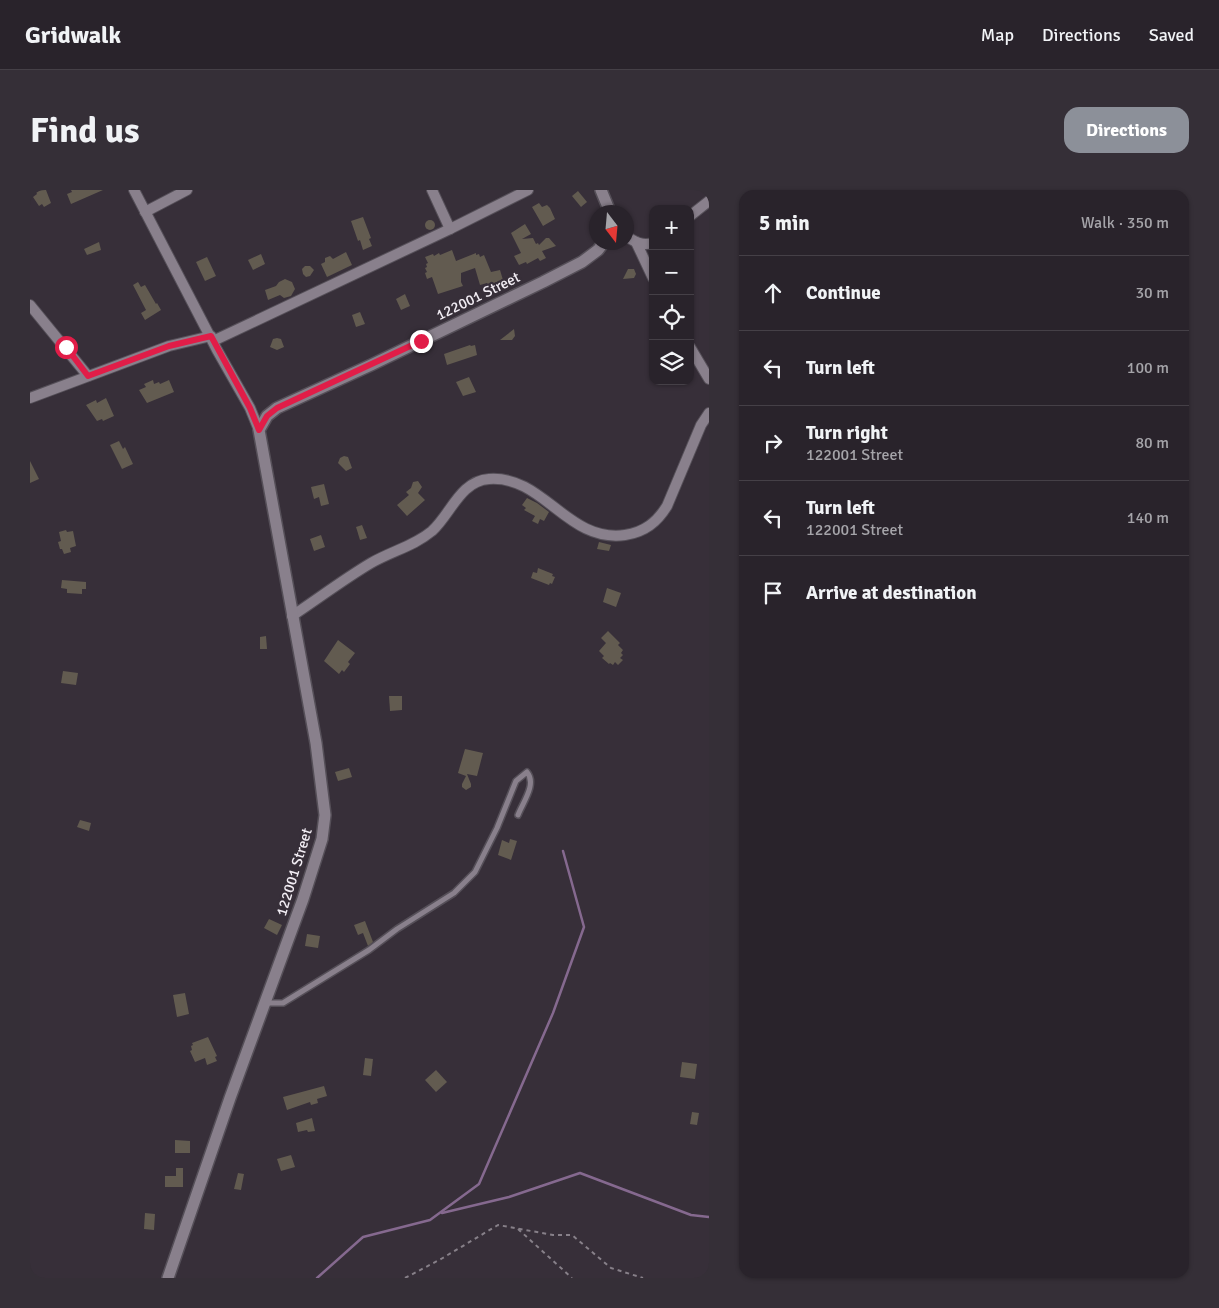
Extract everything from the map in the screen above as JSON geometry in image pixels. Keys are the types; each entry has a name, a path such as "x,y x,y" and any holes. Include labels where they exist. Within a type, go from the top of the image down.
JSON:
{"street":[{"name":"122001 Street","path":"134,190 250,408 259,430 275,508 292,616 318,752 325,815 324,827 303,900 264,1003 168,1278"},
{"path":"145,212 187,190"},
{"path":"432,190 450,229"},
{"path":"30,398 169,346 212,339 450,229 528,190"},
{"path":"602,190 607,205"},
{"path":"694,213 709,201"},
{"path":"636,242 649,243"},
{"path":"636,242 649,270"},
{"name":"122001 Street","path":"259,430 267,416 277,408 543,282 582,262 598,250"},
{"path":"30,305 88,376"},
{"path":"694,354 709,380"},
{"path":"292,616 347,577 374,561 412,545 423,538 448,513 461,494 479,481 500,479 536,492 574,523 588,531 616,536 644,530 660,517 668,506 701,425 709,413"}],"lane":[{"path":"264,1003 283,1003 369,950 397,929 454,894 475,872 497,828 516,781 527,772 531,776 531,786 518,815"}],"path":[{"path":"405,1278 498,1225 552,1235 572,1235 611,1268 643,1278"},
{"path":"516,1228 572,1278"}],"building":[{"path":"35,190 46,190 51,203 44,207 42,204 39,206 33,197 37,194"},
{"path":"71,190 103,190 71,204 67,194 72,192"},
{"path":"578,191 587,202 581,207 572,196"},
{"path":"539,203 542,207 547,205 550,208 555,219 543,226 532,207"},
{"path":"363,217 372,246 363,250 351,221"},
{"path":"428,220 432,220 435,225 434,229 428,230 425,227 425,223"},
{"path":"525,224 531,234 522,239 533,238 536,244 538,243 539,245 546,238 549,238 556,246 542,251 546,258 540,261 538,258 527,264 526,262 519,265 514,256 521,253 511,233"},
{"path":"99,242 101,250 87,255 84,249"},
{"path":"452,250 456,261 476,253 480,257 484,255 491,272 500,270 503,280 488,285 487,283 480,285 475,268 461,273 463,286 438,294 432,277 427,279 425,268 428,263 425,257 433,254 434,256 439,253 440,255"},
{"path":"346,252 352,265 327,277 321,264 325,262 325,258 330,256 333,259"},
{"path":"261,254 265,264 253,270 248,260"},
{"path":"207,257 216,276 205,281 196,262"},
{"path":"305,266 310,266 314,270 310,276 306,277 303,274 302,269"},
{"path":"628,269 634,269 636,274 634,278 623,279"},
{"path":"285,279 292,282 295,289 291,296 284,298 280,295 268,300 265,290 276,286"},
{"path":"138,282 141,287 145,285 161,310 145,320 141,313 146,310 133,285"},
{"path":"405,294 410,306 401,310 396,299"},
{"path":"360,312 365,324 356,327 352,315"},
{"path":"514,329 515,336 512,340 500,340"},
{"path":"273,339 281,339 284,347 277,350 270,347"},
{"path":"475,345 477,355 447,365 444,354"},
{"path":"469,377 476,392 463,396 456,382"},
{"path":"153,380 154,384 159,382 160,384 169,380 174,392 147,403 139,390 146,387 144,384"},
{"path":"106,398 114,416 103,421 102,419 97,421 86,405 96,400 97,403"},
{"path":"119,441 123,449 125,447 133,464 122,469 110,445"},
{"path":"348,457 352,468 346,471 338,463 340,458"},
{"path":"30,461 39,479 30,483"},
{"path":"418,481 422,487 418,493 425,500 407,516 397,505 409,495 406,492 411,488 413,482"},
{"path":"324,484 329,504 321,506 319,497 314,499 311,487"},
{"path":"527,498 549,512 544,521 540,519 538,524 532,521 535,516 524,510 526,508 522,505"},
{"path":"362,525 367,538 360,540 356,527"},
{"path":"66,530 67,532 73,531 76,546 70,548 71,552 64,554 58,542 61,541 59,532"},
{"path":"321,535 325,547 314,551 310,539"},
{"path":"599,542 611,545 609,551 597,549"},
{"path":"538,568 553,574 552,576 555,577 552,584 550,583 549,585 531,578 533,572 537,573"},
{"path":"62,580 86,582 86,589 82,589 82,594 67,593 67,589 61,588"},
{"path":"607,588 621,593 616,607 603,602"},
{"path":"608,631 620,643 618,645 623,650 621,653 623,655 620,658 623,660 618,665 615,662 613,665 609,664 602,658 604,656 599,651 606,643 601,638"},
{"path":"266,636 267,649 260,649 260,637"},
{"path":"338,640 355,653 348,662 350,664 344,672 342,670 339,674 324,661"},
{"path":"63,671 78,673 76,685 61,683"},
{"path":"389,696 402,696 402,710 390,711"},
{"path":"465,749 483,753 477,776 467,774 471,787 466,790 462,787 462,784 466,776 458,773"},
{"path":"349,768 352,777 338,781 335,772"},
{"path":"80,820 91,823 89,831 77,827"},
{"path":"510,839 517,841 511,860 498,855 502,840 509,843"},
{"path":"269,919 282,925 277,935 264,928"},
{"path":"365,921 373,942 368,946 363,933 358,935 354,925"},
{"path":"307,934 320,936 318,948 305,946"},
{"path":"185,993 189,1014 177,1017 173,995"},
{"path":"208,1037 217,1056 215,1057 217,1061 207,1065 205,1058 195,1062 190,1051 192,1050 192,1043"},
{"path":"365,1058 373,1059 371,1076 363,1075"},
{"path":"682,1062 697,1064 695,1079 680,1077"},
{"path":"436,1070 447,1082 436,1092 425,1080"},
{"path":"324,1086 327,1096 317,1099 318,1103 311,1105 310,1102 287,1110 283,1097"},
{"path":"692,1112 699,1113 697,1125 690,1124"},
{"path":"312,1118 315,1131 298,1132 296,1123"},
{"path":"175,1140 190,1141 190,1153 175,1153"},
{"path":"291,1155 295,1167 281,1171 277,1159"},
{"path":"176,1168 183,1168 183,1187 165,1187 165,1176 176,1176"},
{"path":"238,1173 244,1174 241,1190 234,1189"},
{"path":"145,1213 155,1214 154,1230 144,1229"}],"waterway":[{"path":"317,1278 363,1237 430,1220 479,1184 553,1013 584,927 563,851"},
{"path":"442,1213 509,1197 580,1173 691,1215 709,1217"}],"route":[{"path":"66,347 88,376 169,346 211,336 250,408 259,430 267,416 283,404 421,341"}]}
